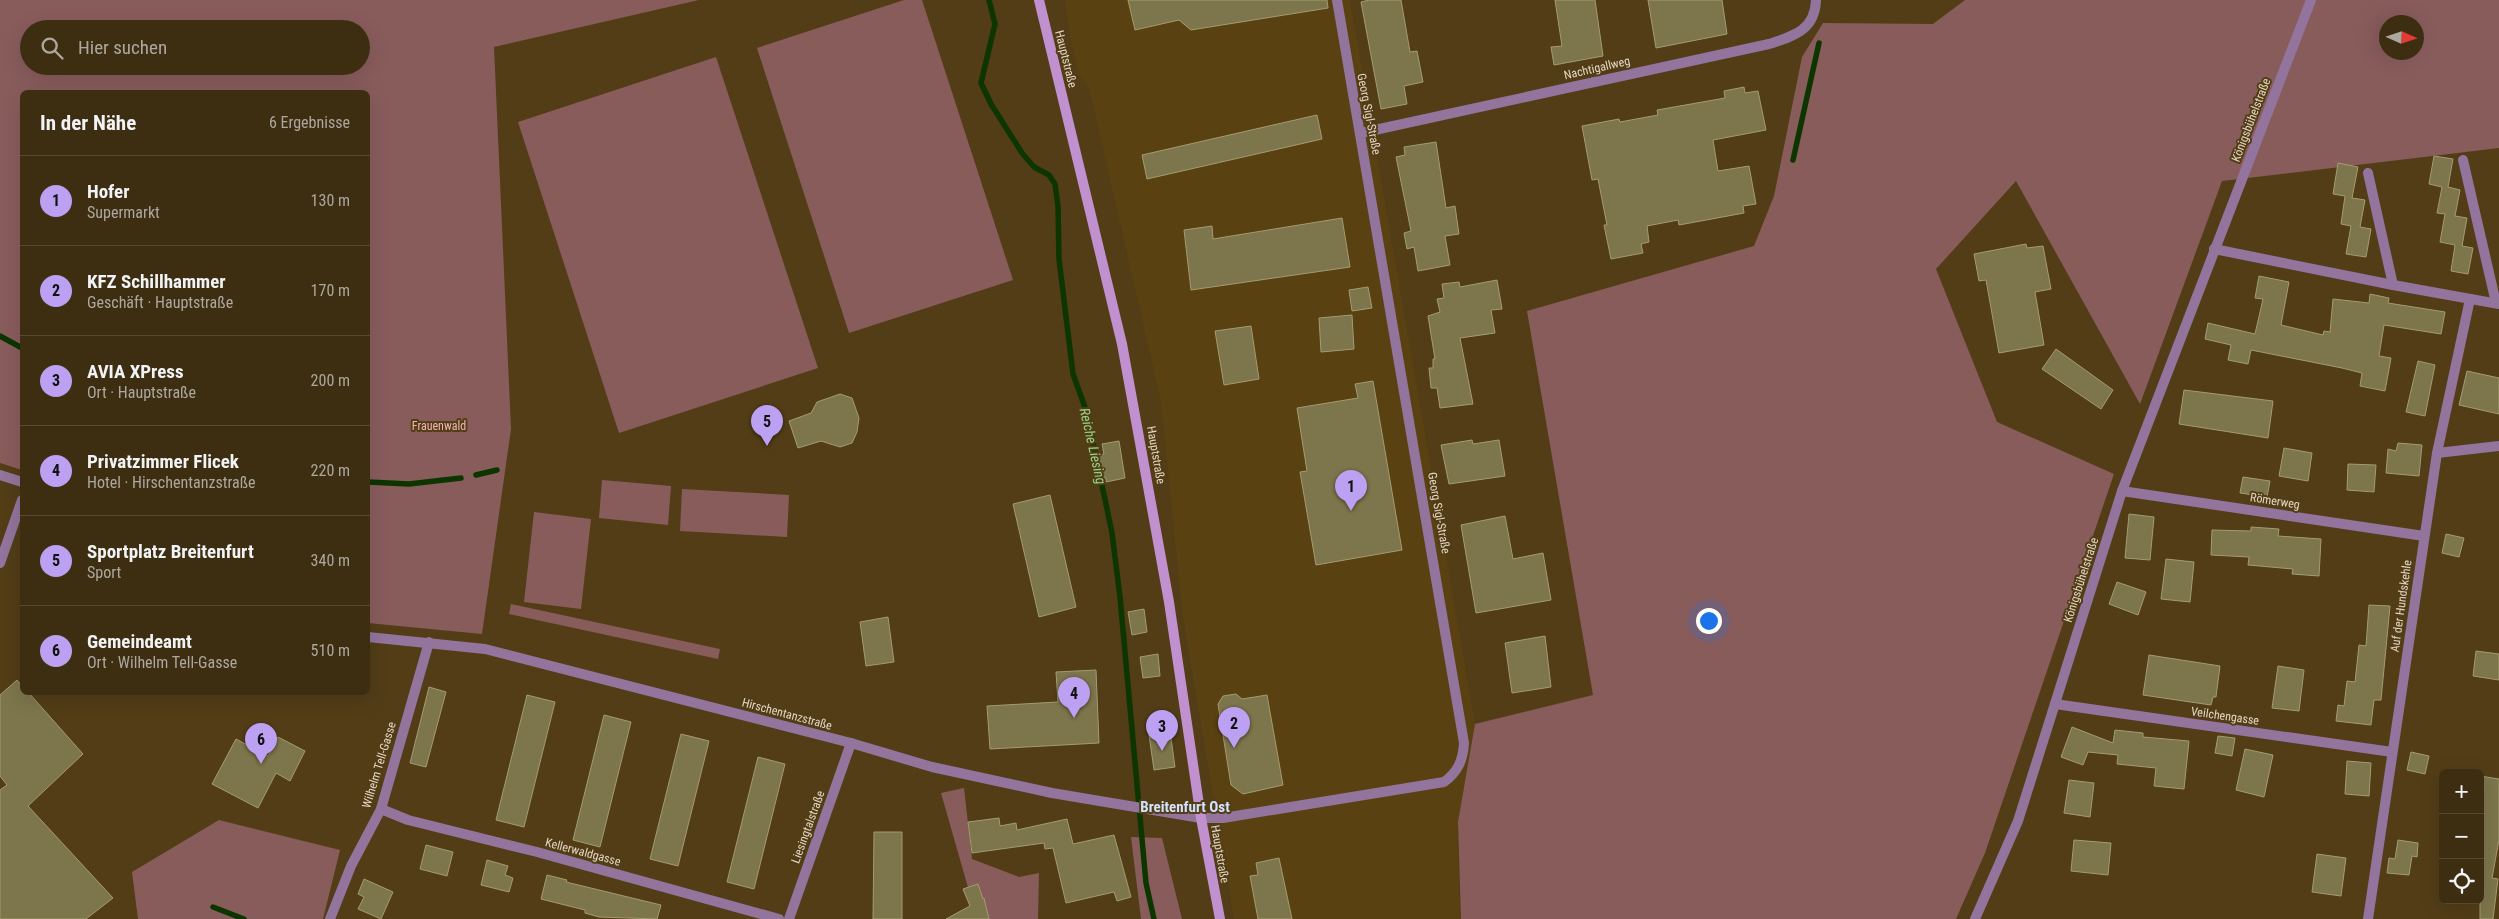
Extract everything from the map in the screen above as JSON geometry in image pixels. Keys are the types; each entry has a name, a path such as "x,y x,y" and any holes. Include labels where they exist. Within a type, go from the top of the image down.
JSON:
{"main road":[{"name":"Hauptstraße","path":"1039,0 1122,344 1169,602 1201,818 1220,919"}],"street":[{"name":"Georg Sigl-Straße","path":"1201,818 1223,818 1444,782 1458,769 1463,757 1464,743 1337,0"},
{"name":"Nachtigallweg","path":"1361,133 1769,44 1798,35 1809,25 1816,10 1816,0"},
{"name":"Königsbühelstraße","path":"1975,919 2018,821 2122,491 2311,0"},
{"path":"2214,249 2393,285 2498,303 2463,160"},
{"path":"2368,173 2393,285"},
{"name":"Auf der Hundskehle","path":"2368,919 2437,452 2470,299"},
{"path":"2437,452 2499,446"},
{"path":"0,475 20,481"},
{"name":"Römerweg","path":"2122,491 2424,536"},
{"path":"0,563 20,506"},
{"name":"Hirschentanzstraße","path":"370,637 485,648 851,743 941,769 1052,793 1201,818"},
{"name":"Wilhelm Tell-Gasse","path":"330,919 351,866 381,809 429,642"},
{"name":"Veilchengasse","path":"2054,704 2392,752"},
{"name":"Liesingtalstraße","path":"788,919 851,743"},
{"name":"Kellerwaldgasse","path":"381,809 408,820 537,852 778,919"}],"shaded area":[{"path":"1065,0 1350,0 1475,724 1457,831 1460,919 1234,919 1183,618 1161,402 1089,87 1080,77 1070,38"}],"green space":[{"name":"Frauenwald","path":"0,0 699,0 494,47 511,429 482,634 370,623 370,90 20,90 20,469 0,463"},
{"path":"904,0 922,0 1013,280 849,333 757,48"},
{"path":"1965,0 2499,0 2499,148 2222,181 2140,404 2016,181 1936,269 1997,422 2114,474 1985,853 1956,919 1461,919 1458,822 1475,724 1593,695 1527,311 1754,246 1774,196 1802,57 1823,23 1933,24"},
{"path":"716,57 818,368 619,433 518,122"},
{"path":"602,480 671,486 668,525 599,518"},
{"path":"682,489 789,495 787,537 680,531"},
{"path":"534,512 591,519 581,609 524,602"},
{"path":"511,604 720,649 718,659 509,614"},
{"path":"964,788 972,859 1019,877 1039,873 1038,919 977,919 941,793"},
{"path":"219,820 340,850 323,919 138,919 132,872"},
{"path":"1131,837 1162,838 1182,919 1141,919"}],"building":[{"path":"1128,0 1327,0 1328,8 1191,30 1179,20 1135,30"},
{"path":"1369,0 1401,0 1410,52 1417,51 1423,82 1404,86 1407,104 1381,109 1361,2"},
{"path":"1555,0 1595,0 1603,56 1554,65 1551,47 1562,46"},
{"path":"1648,0 1722,0 1727,34 1656,48"},
{"path":"1744,87 1745,93 1758,91 1766,130 1713,140 1718,171 1749,166 1756,204 1743,206 1744,213 1679,225 1678,220 1647,226 1649,242 1641,244 1643,253 1611,259 1604,225 1607,225 1598,179 1592,180 1582,126 1619,119 1620,122 1658,115 1657,110 1725,98 1724,91"},
{"path":"1317,115 1322,139 1147,179 1142,155"},
{"path":"1436,142 1446,208 1455,206 1459,234 1445,236 1450,265 1418,271 1414,247 1407,249 1404,233 1411,231 1396,157 1405,155 1404,147"},
{"path":"2434,156 2453,159 2448,187 2460,190 2455,216 2467,218 2462,246 2473,248 2468,274 2451,271 2455,245 2440,242 2445,214 2437,213 2442,187 2429,184"},
{"path":"2338,163 2358,167 2352,198 2365,200 2360,227 2371,229 2366,257 2346,254 2351,226 2341,224 2345,196 2333,194"},
{"path":"1342,218 1350,267 1191,290 1184,230 1212,226 1213,239"},
{"path":"2026,244 2027,248 2043,246 2051,289 2035,292 2044,345 1999,353 1986,280 1979,281 1974,254"},
{"path":"2259,276 2289,282 2281,325 2323,335 2324,331 2330,332 2333,299 2369,303 2370,294 2389,298 2388,303 2445,312 2441,334 2384,325 2379,356 2391,358 2385,391 2360,386 2362,373 2251,350 2248,364 2228,360 2231,345 2205,339 2208,323 2255,334 2263,299 2255,298"},
{"path":"1497,280 1502,309 1491,310 1495,333 1460,338 1473,404 1440,408 1437,388 1431,388 1429,368 1433,368 1433,359 1435,359 1428,316 1440,312 1437,299 1444,298 1442,284 1459,282 1460,287"},
{"path":"1368,287 1372,308 1352,311 1349,290"},
{"path":"1352,315 1354,349 1321,352 1319,318"},
{"path":"1251,326 1259,379 1224,385 1215,331"},
{"path":"2056,349 2113,390 2101,409 2042,369"},
{"path":"2418,361 2435,365 2425,416 2406,412"},
{"path":"2467,371 2499,378 2499,414 2459,405"},
{"path":"1373,381 1402,550 1316,565 1300,472 1307,471 1297,408 1358,398 1355,384"},
{"path":"2184,390 2273,401 2268,438 2179,424"},
{"path":"840,394 852,398 859,418 857,432 852,443 840,447 821,441 798,448 789,421 811,413 817,402"},
{"path":"1472,440 1473,444 1499,440 1505,476 1449,484 1441,445"},
{"path":"1119,441 1125,478 1106,482 1106,478 1103,478 1099,455 1104,454 1102,444"},
{"path":"2398,443 2422,445 2419,476 2386,473 2388,449 2396,451"},
{"path":"2284,448 2312,453 2308,481 2279,476"},
{"path":"2348,464 2376,465 2374,492 2347,490"},
{"path":"2243,477 2270,481 2267,497 2240,493"},
{"path":"1050,495 1076,607 1039,617 1013,504"},
{"path":"2129,514 2154,517 2150,560 2125,558"},
{"path":"1505,516 1513,559 1543,553 1551,600 1476,613 1461,525"},
{"path":"2251,527 2279,529 2278,536 2321,539 2319,576 2292,574 2293,569 2248,565 2249,557 2211,555 2212,530 2251,531"},
{"path":"2446,534 2464,538 2459,557 2442,553"},
{"path":"2166,559 2194,562 2190,602 2161,599"},
{"path":"2117,582 2146,592 2138,615 2109,604"},
{"path":"2369,605 2390,606 2381,700 2374,700 2371,725 2336,721 2338,705 2344,706 2347,681 2355,682 2359,645 2366,646"},
{"path":"1144,609 1147,632 1132,635 1128,612"},
{"path":"888,617 894,662 866,666 860,622"},
{"path":"1545,636 1551,687 1512,693 1505,643"},
{"path":"2476,651 2499,654 2499,680 2473,676"},
{"path":"1158,654 1160,676 1143,678 1140,657"},
{"path":"2149,655 2220,666 2216,697 2213,697 2211,705 2143,695"},
{"path":"2278,666 2304,670 2299,711 2272,708"},
{"path":"1096,670 1099,743 990,749 987,706 1058,702 1056,672"},
{"path":"17,680 20,684 20,695 31,695 83,754 28,806 113,898 86,919 0,919 0,790 7,785 0,776 0,695"},
{"path":"429,687 446,692 426,767 410,763"},
{"path":"1236,694 1242,699 1267,695 1283,785 1243,794 1231,785 1218,704 1223,696"},
{"path":"527,695 555,702 524,827 496,820"},
{"path":"604,715 631,722 600,847 573,840"},
{"path":"2072,727 2113,743 2115,730 2143,733 2143,737 2189,741 2184,789 2154,786 2156,768 2117,764 2118,755 2088,752 2083,765 2061,757"},
{"path":"1170,731 1175,767 1154,770 1149,735"},
{"path":"681,734 709,741 678,866 650,859"},
{"path":"2218,736 2235,738 2232,756 2215,753"},
{"path":"278,737 305,751 290,781 276,773 258,808 212,784 236,739 268,756"},
{"path":"2245,749 2273,755 2264,797 2236,790"},
{"path":"2411,752 2429,756 2425,774 2407,770"},
{"path":"758,757 785,764 754,889 727,882"},
{"path":"2347,761 2371,763 2369,796 2345,794"},
{"path":"2484,777 2499,779 2499,840 2492,878 2498,879 2493,919 2480,919 2480,904 2484,904"},
{"path":"2069,780 2094,783 2090,817 2064,813"},
{"path":"999,818 1000,826 1016,823 1017,830 1067,819 1073,844 1114,835 1131,897 1117,901 1114,892 1066,903 1053,848 1045,849 1044,843 972,853 968,822"},
{"path":"874,832 902,832 902,919 873,919"},
{"path":"2074,840 2111,843 2108,875 2071,871"},
{"path":"2398,840 2418,843 2417,857 2412,856 2409,875 2387,873 2389,858 2395,859"},
{"path":"426,845 453,852 447,876 420,869"},
{"path":"2317,854 2346,858 2341,896 2312,892"},
{"path":"1279,858 1292,919 1258,919 1250,876 1258,875 1256,863"},
{"path":"487,860 508,866 505,875 513,878 509,892 481,885"},
{"path":"547,875 567,880 566,882 661,905 657,919 599,917 585,913 585,910 541,899"},
{"path":"364,879 393,892 381,919 358,909 364,897 358,894"},
{"path":"978,884 984,898 989,919 946,919 970,906 963,889"}],"waterway":[{"name":"Reiche Liesing","path":"989,0 995,24 981,83 991,104 1022,153 1034,167 1049,175 1055,184 1058,206 1059,259 1073,374 1087,413 1112,533 1120,597 1146,883 1154,919"},
{"path":"1793,160 1819,43"},
{"path":"0,336 20,347"},
{"path":"476,475 497,470"},
{"path":"370,482 409,484 461,478"},
{"path":"213,907 244,919"}],"place":[{"name":"Sportplatz Breitenfurt","path":"767,446"},
{"name":"Hofer","path":"1351,511"},
{"name":"Privatzimmer Flicek","path":"1074,718"},
{"name":"KFZ Schillhammer","path":"1234,748"},
{"name":"AVIA XPress","path":"1162,751"},
{"name":"Gemeindeamt","path":"261,764"}],"district":[{"name":"Breitenfurt Ost","path":"1185,807"}]}
